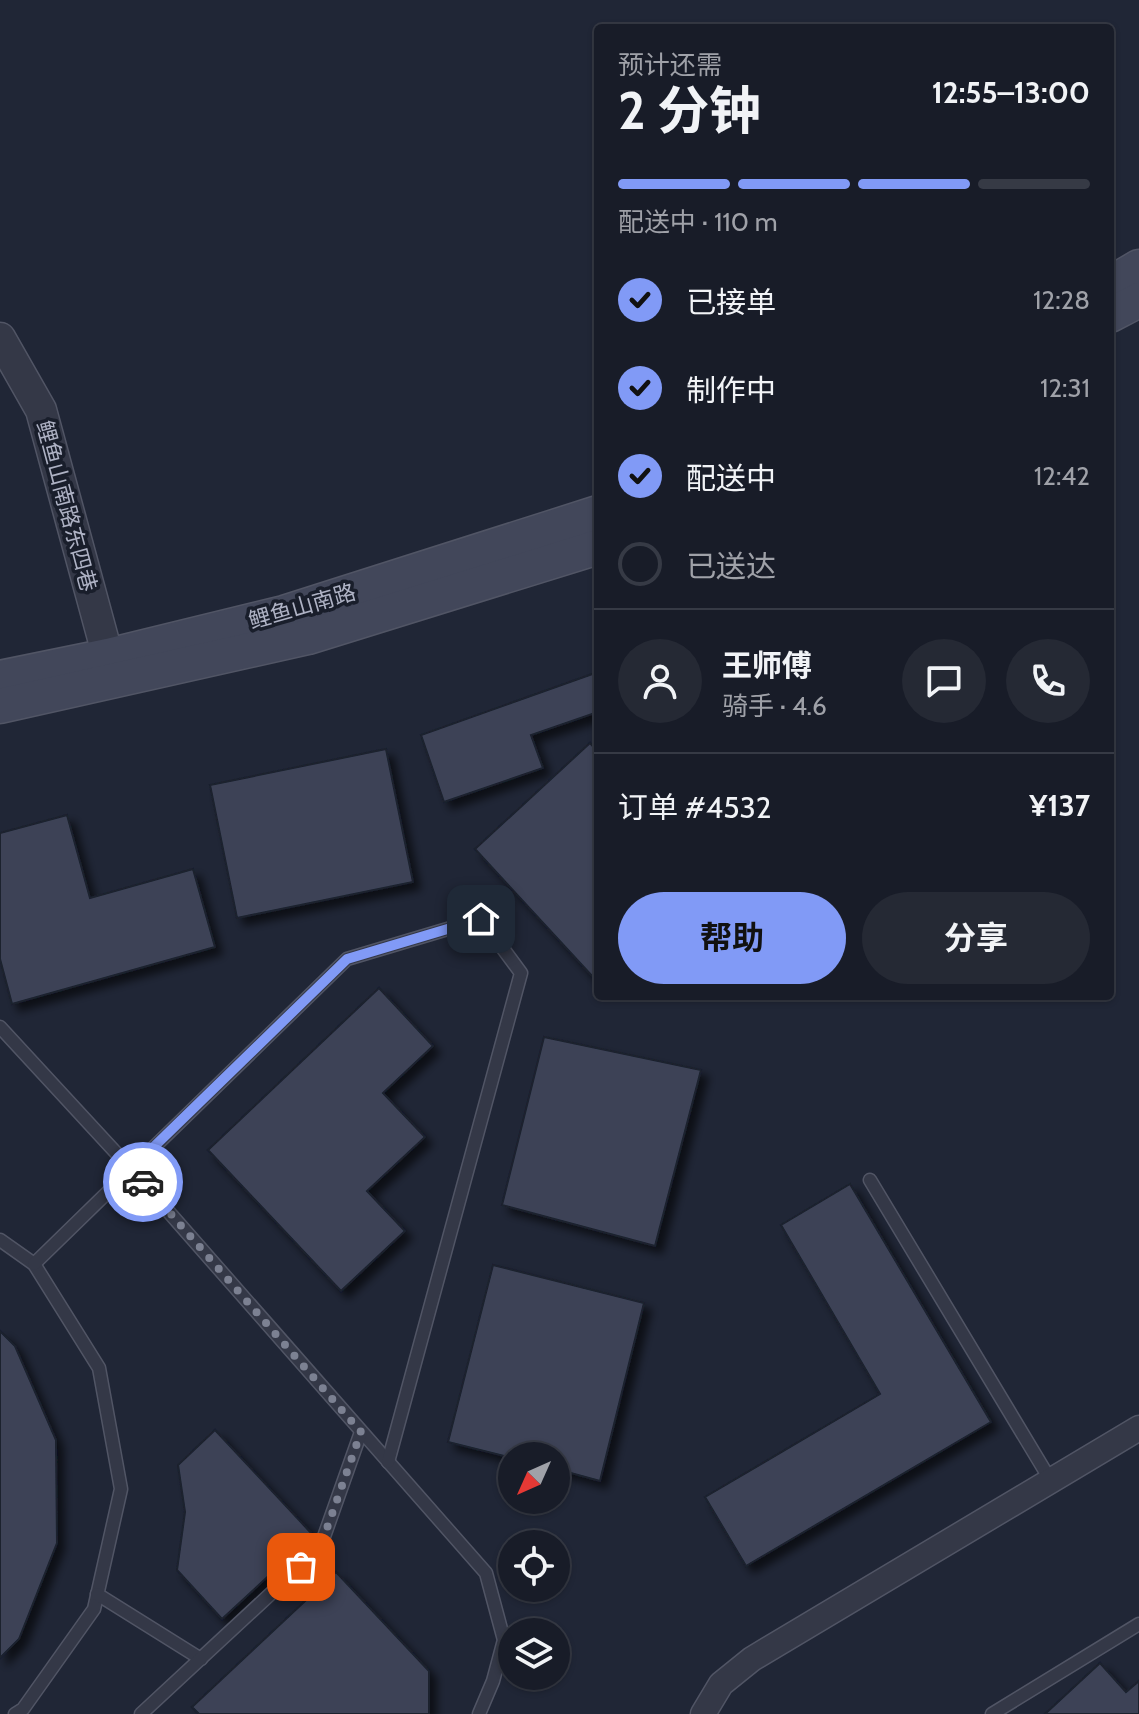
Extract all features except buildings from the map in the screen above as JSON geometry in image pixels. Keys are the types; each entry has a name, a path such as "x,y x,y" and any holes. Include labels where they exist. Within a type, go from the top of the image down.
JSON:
{"main road":[{"path":"1114,282 1139,267"},
{"path":"1114,313 1139,300"},
{"name":"鲤鱼山南路","path":"0,706 594,514"},
{"name":"鲤鱼山南路","path":"0,678 112,669 308,637 594,548"}],"street":[{"name":"鲤鱼山南路东四巷","path":"0,338 41,410 112,669"},
{"path":"703,1714 721,1684 752,1659 1139,1428"}],"lane":[{"path":"34,1264 347,959 481,919 521,973 388,1462"},
{"path":"0,1027 131,1169 486,1573 504,1640 493,1681 479,1714"},
{"path":"870,1180 1051,1481"},
{"path":"0,1240 34,1264 99,1368 121,1489 94,1609 23,1709 15,1714"},
{"path":"141,1714 320,1548 361,1432"},
{"path":"97,1594 201,1659"},
{"path":"992,1714 1139,1624"}],"way so far":[{"path":"143,1182 361,1432 320,1548 301,1567"}],"route":[{"path":"143,1182 131,1169 347,959 481,919"}]}
